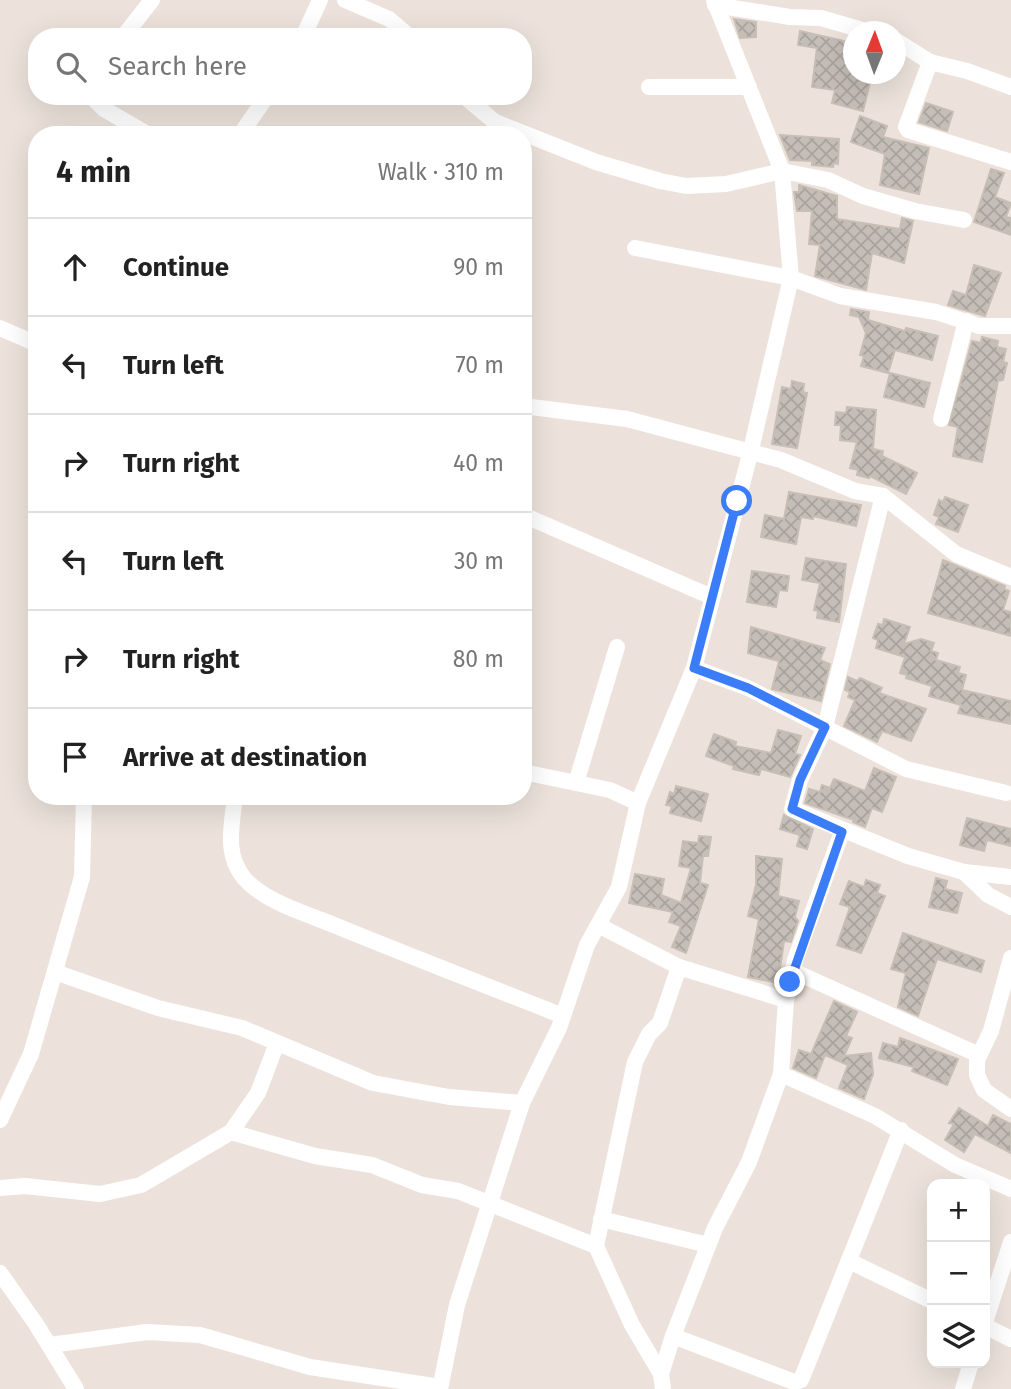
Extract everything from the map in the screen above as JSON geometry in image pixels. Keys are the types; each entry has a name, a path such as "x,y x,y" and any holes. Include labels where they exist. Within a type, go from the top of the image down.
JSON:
{"street":[{"path":"130,28 152,0"},
{"path":"307,28 320,0"},
{"path":"345,0 389,19 400,28"},
{"path":"715,3 790,17 821,18 843,24"},
{"path":"50,1345 147,1332 200,1335 310,1367 440,1388 457,1305 488,1201 522,1103 563,1016 587,945 600,926 619,887 638,803 694,668 750,454 791,278 782,171 715,3"},
{"path":"906,47 930,62 967,71 1011,87"},
{"path":"930,62 906,127 908,131 1011,162"},
{"path":"649,87 749,87"},
{"path":"100,105 133,126"},
{"path":"246,126 261,105"},
{"path":"475,105 495,122 505,126"},
{"path":"532,137 596,162 660,181 686,186 726,184 782,171 828,180 863,196 915,211 964,220"},
{"path":"635,248 791,278 840,296 915,307 979,326 1011,326"},
{"path":"941,419 966,321"},
{"path":"0,328 28,340"},
{"path":"532,407 627,419 750,454 781,460 855,491 883,496 956,554 1011,577"},
{"path":"883,496 825,727 800,780 792,809 842,832 908,856 964,872 1011,877"},
{"path":"532,520 712,597"},
{"path":"576,783 617,647"},
{"path":"694,668 748,688 906,769 1006,793"},
{"path":"532,774 610,790 638,803"},
{"path":"0,1120 31,1054 82,877 84,805"},
{"path":"234,805 230,852 244,878 255,887 290,906 372,941 563,1016"},
{"path":"662,1382 673,1336 708,1245 749,1162 781,1074 786,1000 793,971 842,832"},
{"path":"964,872 988,895 1011,907"},
{"path":"600,926 679,967 786,1000"},
{"path":"1011,958 1006,1004 979,1055 976,1075 984,1090 1011,1109"},
{"path":"662,1382 632,1325 597,1246 635,1062 649,1034 660,1023 679,967"},
{"path":"793,971 979,1055"},
{"path":"55,972 158,1008 242,1028 373,1083 449,1097 522,1103"},
{"path":"0,1188 25,1186 100,1194 141,1185 230,1132 258,1093 276,1043"},
{"path":"781,1074 901,1130 955,1165 1011,1189"},
{"path":"673,1336 794,1382 801,1380 901,1130"},
{"path":"230,1132 315,1156 372,1165 422,1185 488,1201 597,1246"},
{"path":"601,1219 708,1245"},
{"path":"990,1308 1011,1242"},
{"path":"849,1261 927,1299"},
{"path":"0,1273 50,1345 76,1389"},
{"path":"990,1327 1011,1339"},
{"path":"963,1389 969,1368"}],"building":[{"path":"734,19 756,22 756,37 740,38"},
{"path":"800,31 843,41 843,84 870,84 863,111 832,103 835,90 812,87 817,48 798,45"},
{"path":"926,103 953,112 947,131 919,122"},
{"path":"860,116 887,126 883,137 929,148 919,194 880,185 885,154 851,142"},
{"path":"780,135 839,139 838,164 834,163 833,167 812,165 812,161 790,160"},
{"path":"991,169 1004,173 995,197 1011,203 1006,217 1011,218 1011,235 974,222"},
{"path":"799,185 837,196 837,219 900,229 902,218 913,221 904,263 872,253 866,290 815,276 820,245 809,244 812,211 797,211 794,192 799,192"},
{"path":"974,265 1001,273 985,316 948,305 953,291 966,295"},
{"path":"851,309 869,312 868,320 905,331 906,328 938,336 932,360 895,350 888,373 861,366 864,356 860,355 866,333 859,317 850,315"},
{"path":"982,337 998,341 997,347 1006,349 1003,362 1007,363 1003,380 998,381 982,462 953,456 958,427 949,425 972,341 981,343"},
{"path":"890,373 930,383 924,407 884,397"},
{"path":"792,381 804,384 803,392 807,393 797,448 772,444 782,387 791,389"},
{"path":"847,407 876,410 873,449 883,451 882,456 917,473 906,494 870,476 857,475 858,470 850,468 857,442 840,440 841,425 835,425 836,412 846,413"},
{"path":"789,492 861,505 856,526 813,516 813,519 801,517 796,544 761,537 765,515 784,519"},
{"path":"945,497 968,505 958,532 936,524 939,517 934,515 939,500 943,502"},
{"path":"806,558 846,564 839,622 817,618 818,611 814,610 820,583 802,580"},
{"path":"943,560 1005,586 1004,589 1009,591 1003,610 1011,612 1011,636 928,613"},
{"path":"752,571 789,576 787,591 779,590 776,607 747,602"},
{"path":"884,619 910,627 904,644 921,639 934,643 931,651 938,653 936,660 960,667 958,673 966,675 962,690 1011,701 1011,724 958,713 961,705 929,696 932,686 906,678 907,675 900,673 905,657 876,648 878,640 873,638 878,624 883,625"},
{"path":"751,627 825,648 820,660 830,664 821,701 772,689 779,661 748,653"},
{"path":"848,677 857,681 860,678 882,688 879,693 926,709 911,741 882,731 877,742 844,726 855,700 848,697 850,692 845,690"},
{"path":"778,730 801,736 795,754 800,755 790,777 761,769 759,775 733,769 734,766 706,756 714,734 736,742 735,746 771,753"},
{"path":"874,768 896,777 882,812 872,808 865,827 853,822 854,820 805,803 809,789 820,792 822,785 830,788 834,779 865,791"},
{"path":"676,786 708,794 701,821 670,813 672,806 666,805 670,792 674,794"},
{"path":"784,815 813,829 807,849 797,846 800,835 780,829"},
{"path":"967,818 1011,829 1011,846 987,840 984,851 960,845"},
{"path":"699,836 711,837 708,856 703,856 700,883 708,885 686,953 672,947 681,926 669,922 673,912 629,903 635,874 664,879 661,895 681,903 691,868 679,866 683,841 698,843"},
{"path":"756,856 782,859 778,896 799,901 795,917 798,921 791,942 784,941 778,983 748,977 759,919 748,916 756,885"},
{"path":"936,878 947,881 945,889 962,893 957,913 929,907"},
{"path":"866,880 880,885 877,893 885,896 861,953 837,945 850,907 840,904 849,881 864,887"},
{"path":"903,933 984,961 981,972 937,959 918,1016 898,1007 906,973 891,969"},
{"path":"834,1001 857,1012 846,1036 852,1038 844,1056 871,1053 873,1074 864,1099 839,1088 848,1065 825,1055 816,1078 793,1068 799,1050 811,1054"},
{"path":"900,1038 958,1059 947,1085 912,1071 914,1067 879,1058 883,1043 898,1047"},
{"path":"959,1108 988,1126 993,1115 1011,1124 1011,1153 975,1134 964,1152 945,1140 954,1124 949,1123"}],"route":[{"path":"737,501 694,668 748,688 825,727 791,805 794,811 842,832 795,960 790,982"}]}
